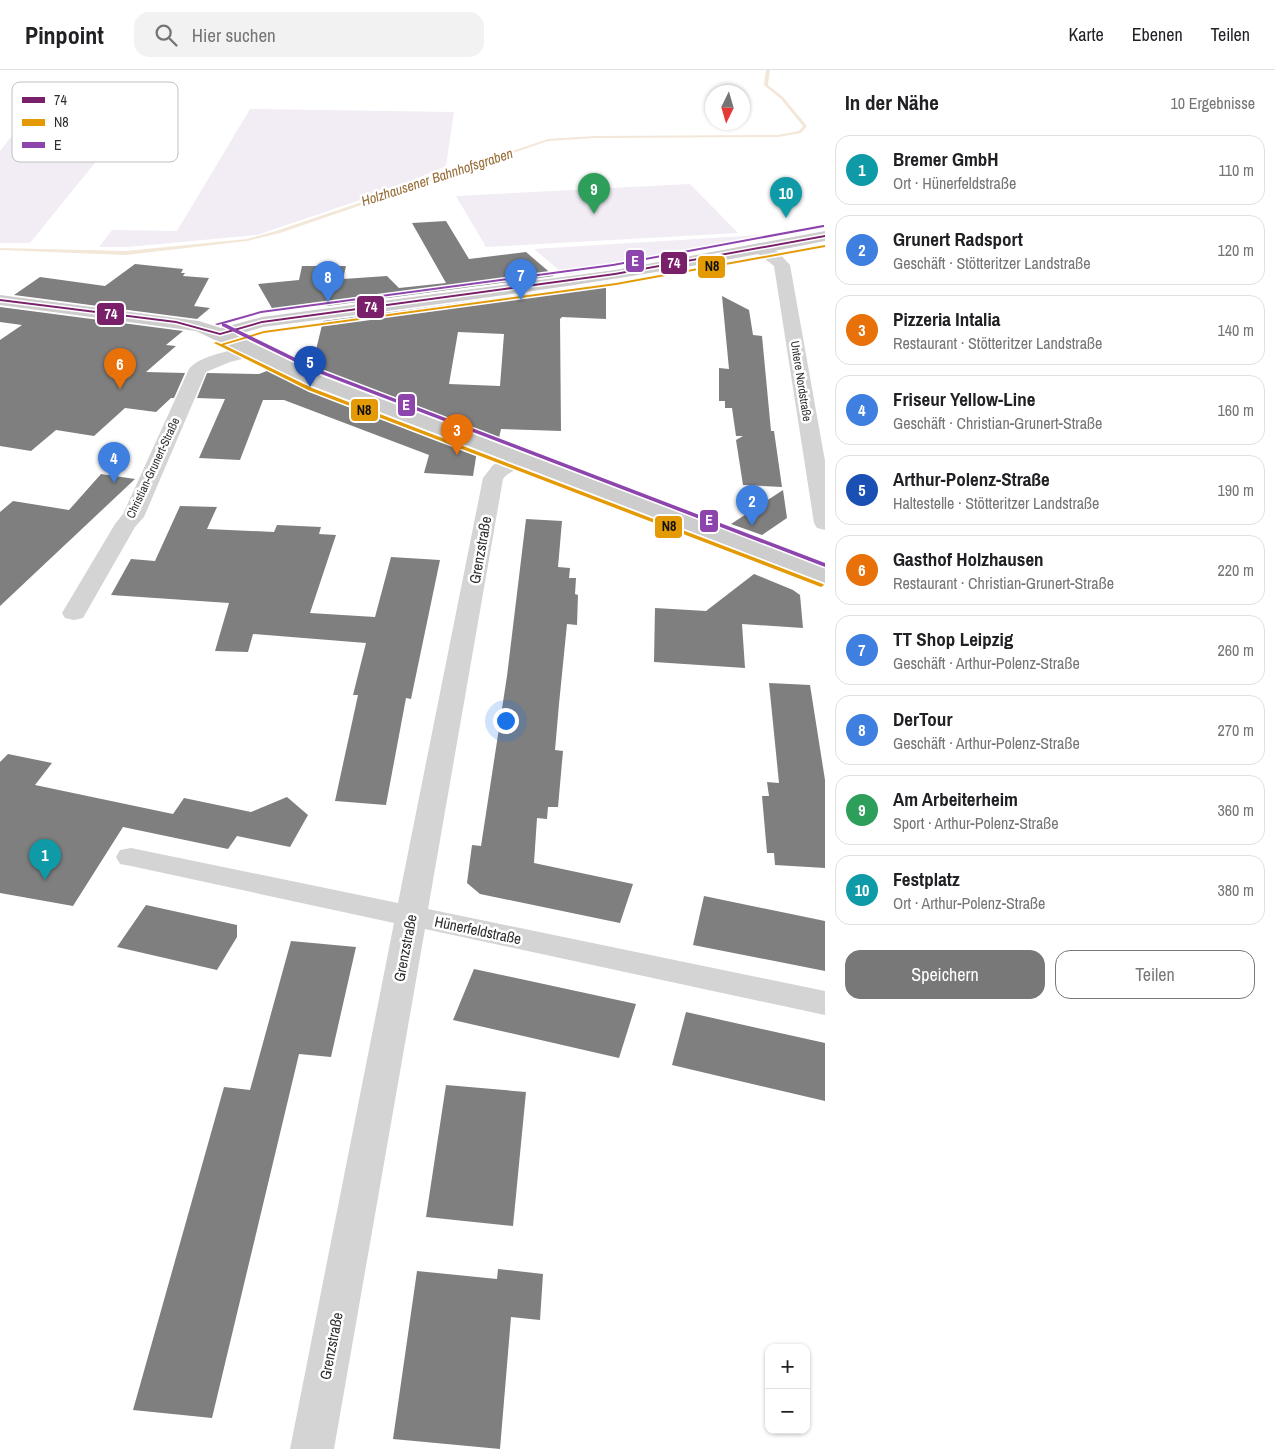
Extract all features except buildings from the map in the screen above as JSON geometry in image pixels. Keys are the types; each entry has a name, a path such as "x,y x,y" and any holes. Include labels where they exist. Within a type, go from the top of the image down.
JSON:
{"main road":[{"path":"220,334 262,322 573,281 761,250 825,236"},
{"path":"0,300 176,322 220,334 314,380 518,460 825,576"}],"street":[{"name":"Untere Nordstraße","path":"761,250 771,254 782,265 825,523"},
{"name":"Christian-Grunert-Straße","path":"74,613 126,524 133,516 198,369 224,358 252,350"},
{"name":"Grenzstraße","path":"312,1449 493,478 500,469 518,460"},
{"name":"Hünerfeldstraße","path":"131,857 825,1003"}],"shaded area":[{"path":"250,109 454,112 446,166 390,190 257,235 128,247 99,247 112,230 177,231"},
{"path":"12,136 12,162 96,162 30,243 0,243 0,151"},
{"path":"690,184 738,233 486,247 456,196"},
{"path":"761,235 764,239 565,275 534,249"}],"waterway":[{"name":"Holzhausener Bahnhofsgraben","path":"0,249 126,253 247,240 278,232 548,140 595,137 778,136 800,132 805,126 782,98 766,85 768,70"}],"transit line":[{"name":"E","path":"217,324 261,312 613,265 823,226"},
{"name":"74","path":"220,334 262,322 615,274 825,236"},
{"name":"N8","path":"223,344 264,332 616,284 825,246"},
{"name":"74","path":"0,300 176,322 220,334"},
{"name":"E","path":"224,325 318,371 825,565"},
{"name":"N8","path":"216,343 310,389 821,585"}],"place":[{"name":"Am Arbeiterheim","path":"594,214"},
{"name":"Festplatz","path":"786,218"},
{"name":"TT Shop Leipzig","path":"521,300"},
{"name":"DerTour","path":"328,302"},
{"name":"Arthur-Polenz-Straße","path":"310,387"},
{"name":"Gasthof Holzhausen","path":"120,389"},
{"name":"Pizzeria Intalia","path":"457,455"},
{"name":"Friseur Yellow-Line","path":"114,483"},
{"name":"Grunert Radsport","path":"752,526"},
{"name":"Bremer GmbH","path":"45,880"}]}
